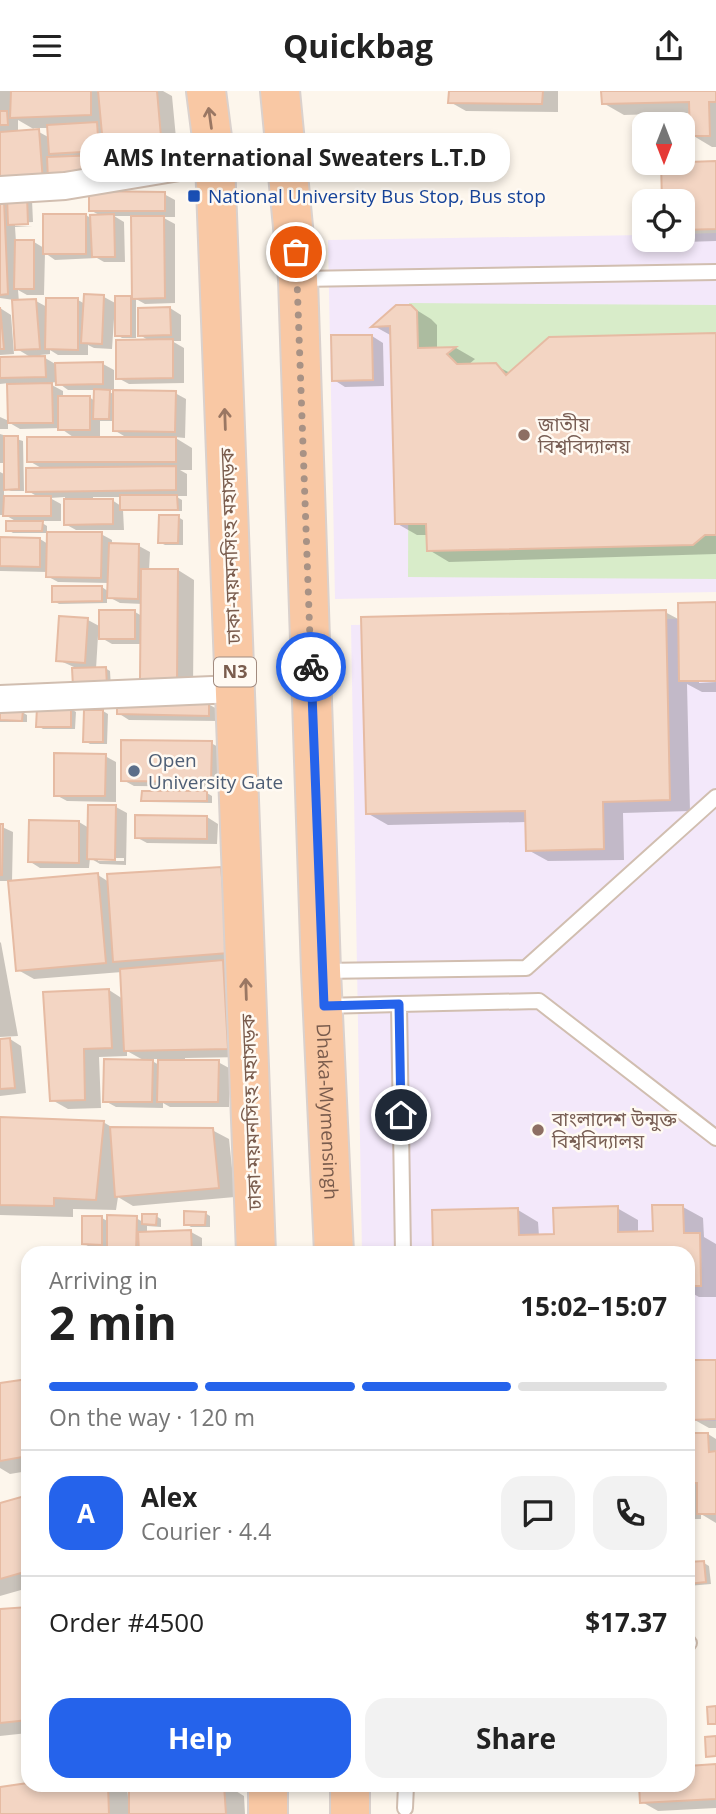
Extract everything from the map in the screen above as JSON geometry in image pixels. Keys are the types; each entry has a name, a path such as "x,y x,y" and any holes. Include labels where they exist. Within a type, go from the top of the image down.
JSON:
{"highway":[{"name":"ঢাকা-ময়মনসিংহ মহাসড়ক","path":"206,91 215,161 256,1246"},
{"name":"Dhaka-Mymensingh","path":"280,91 298,279 322,989 334,1246"},
{"path":"268,1792 268,1814"},
{"path":"350,1792 351,1814"}],"street":[{"path":"0,190 65,186 215,161"},
{"path":"0,699 236,689"}],"lane":[{"path":"298,279 716,272"},
{"path":"322,989 526,968 716,797"},
{"path":"322,989 399,1004 539,1001 716,1138"},
{"path":"399,1004 402,1246"},
{"path":"405,1808 406,1792"}],"shaded area":[{"name":"জাতীয় বিশ্ববিদ্যালয়","path":"716,233 716,592 335,599 328,240 632,235 632,252 695,252 695,234"},
{"name":"বাংলাদেশ উন্মুক্ত বিশ্ববিদ্যালয়","path":"716,618 716,1421 695,1421 695,1246 362,1246 351,625"}],"green space":[{"name":"জাতীয় বিশ্ববিদ্যালয়","path":"409,303 716,305 716,579 408,577"}],"building":[{"path":"11,91 91,91 91,115 10,118"},
{"path":"98,91 157,91 164,171 106,177"},
{"path":"449,91 543,91 542,104 448,103"},
{"path":"601,91 716,91 716,102 709,102 710,136 695,136 695,112 689,112 689,102 602,104"},
{"path":"0,111 7,111 8,125 0,125"},
{"path":"97,122 99,151 49,154 47,125"},
{"path":"39,129 43,182 0,185 0,132"},
{"path":"99,155 100,178 48,180 47,157"},
{"path":"716,161 716,229 695,230 695,189 662,189 661,175 695,175 695,162"},
{"path":"89,191 165,192 165,211 89,211"},
{"path":"27,195 28,224 8,225 7,196"},
{"path":"0,200 4,200 8,294 0,295"},
{"path":"43,214 86,214 86,254 43,254"},
{"path":"114,214 115,257 92,257 90,215"},
{"path":"131,216 164,216 165,298 132,299"},
{"path":"15,240 34,240 34,289 14,289"},
{"path":"84,294 104,295 102,344 81,343"},
{"path":"115,296 131,296 131,336 115,336"},
{"path":"46,298 78,298 78,350 45,349"},
{"path":"36,299 40,349 15,350 12,300"},
{"path":"396,305 411,305 417,311 418,348 456,347 447,354 457,364 496,363 506,375 549,337 716,333 716,535 705,535 693,545 427,551 426,524 395,524 390,326 371,327"},
{"path":"0,307 4,349 0,349"},
{"path":"170,307 171,335 138,336 138,308"},
{"path":"331,335 372,335 373,380 332,381"},
{"path":"173,339 173,378 116,379 116,340"},
{"path":"45,356 46,377 0,378 0,357"},
{"path":"103,362 103,384 56,385 55,363"},
{"path":"52,383 53,423 8,423 7,384"},
{"path":"94,389 110,390 109,419 93,419"},
{"path":"113,390 176,391 175,432 113,431"},
{"path":"58,396 90,396 90,430 58,430"},
{"path":"4,436 18,436 19,489 4,490"},
{"path":"27,437 176,437 176,462 27,462"},
{"path":"176,466 176,490 26,492 26,468"},
{"path":"120,495 177,495 178,510 120,510"},
{"path":"4,496 51,496 51,516 3,516"},
{"path":"64,499 113,499 113,524 64,525"},
{"path":"159,515 179,515 178,543 158,543"},
{"path":"6,521 43,521 42,531 6,531"},
{"path":"47,532 102,532 101,578 46,577"},
{"path":"0,537 40,538 40,567 0,566"},
{"path":"109,543 139,544 138,599 107,598"},
{"path":"141,569 178,569 177,681 140,680"},
{"path":"52,586 102,586 102,601 52,602"},
{"path":"716,602 716,681 679,681 678,603"},
{"path":"99,610 135,610 135,639 99,639"},
{"path":"666,610 670,800 603,802 604,849 526,851 525,811 366,814 361,617"},
{"path":"59,616 88,618 85,663 56,661"},
{"path":"106,667 107,686 73,687 72,668"},
{"path":"117,700 209,702 209,716 117,714"},
{"path":"37,707 71,708 71,727 36,727"},
{"path":"0,710 23,710 22,721 0,720"},
{"path":"84,710 103,710 103,742 83,742"},
{"path":"121,740 212,741 211,782 121,781"},
{"path":"54,753 106,754 105,796 54,796"},
{"path":"142,791 207,791 207,801 141,801"},
{"path":"88,805 116,805 115,860 87,859"},
{"path":"135,815 207,816 207,839 135,838"},
{"path":"29,820 79,821 79,863 28,862"},
{"path":"0,824 3,824 2,875 0,875"},
{"path":"221,867 229,953 113,962 107,874"},
{"path":"98,873 106,963 16,971 8,881"},
{"path":"223,960 228,1049 124,1051 120,969"},
{"path":"109,989 112,1048 84,1049 85,1100 50,1101 43,992"},
{"path":"10,1038 15,1088 0,1089 0,1039"},
{"path":"104,1059 153,1060 152,1102 103,1102"},
{"path":"158,1060 219,1060 218,1102 157,1102"},
{"path":"0,1117 104,1121 96,1200 54,1198 54,1206 0,1205"},
{"path":"110,1127 213,1128 219,1188 115,1197"},
{"path":"652,1205 683,1205 684,1233 700,1233 701,1286 695,1286 695,1246 433,1246 432,1210 518,1208 519,1235 554,1234 553,1208 618,1206 618,1232 653,1231"},
{"path":"184,1211 206,1212 205,1225 184,1225"},
{"path":"142,1214 157,1214 156,1225 142,1224"},
{"path":"107,1215 137,1216 136,1246 107,1246"},
{"path":"82,1216 102,1216 102,1245 82,1244"},
{"path":"191,1230 192,1246 139,1246 138,1232"},
{"path":"695,1360 716,1360 716,1419 695,1420"},
{"path":"21,1380 21,1457 0,1461 0,1383"},
{"path":"695,1433 708,1433 709,1452 716,1451 716,1514 697,1514"},
{"path":"21,1497 21,1573 0,1579 0,1503"},
{"path":"704,1561 706,1582 695,1583 695,1562"},
{"path":"21,1608 21,1721 0,1723 0,1609"},
{"path":"716,1706 716,1724 708,1724 707,1707"},
{"path":"716,1736 716,1756 706,1757 705,1737"},
{"path":"716,1764 716,1799 640,1803 639,1792 695,1792 695,1766"},
{"path":"21,1784 21,1792 108,1792 109,1814 0,1814 0,1787"},
{"path":"129,1792 224,1792 226,1814 129,1814"}],"way so far":[{"path":"296,252 311,667"}],"place":[{"name":"National University Bus Stop, Bus stop","path":"194,196"},
{"name":"AMS International Sweaters L.T.D","path":"296,252"},
{"name":"জাতীয় বিশ্ববিদ্যালয়","path":"524,435"},
{"name":"Open University Gate","path":"134,771"},
{"name":"বাংলাদেশ উন্মুক্ত বিশ্ববিদ্যালয়","path":"538,1130"}],"route":[{"path":"311,667 324,1006 399,1004 401,1115"}]}
